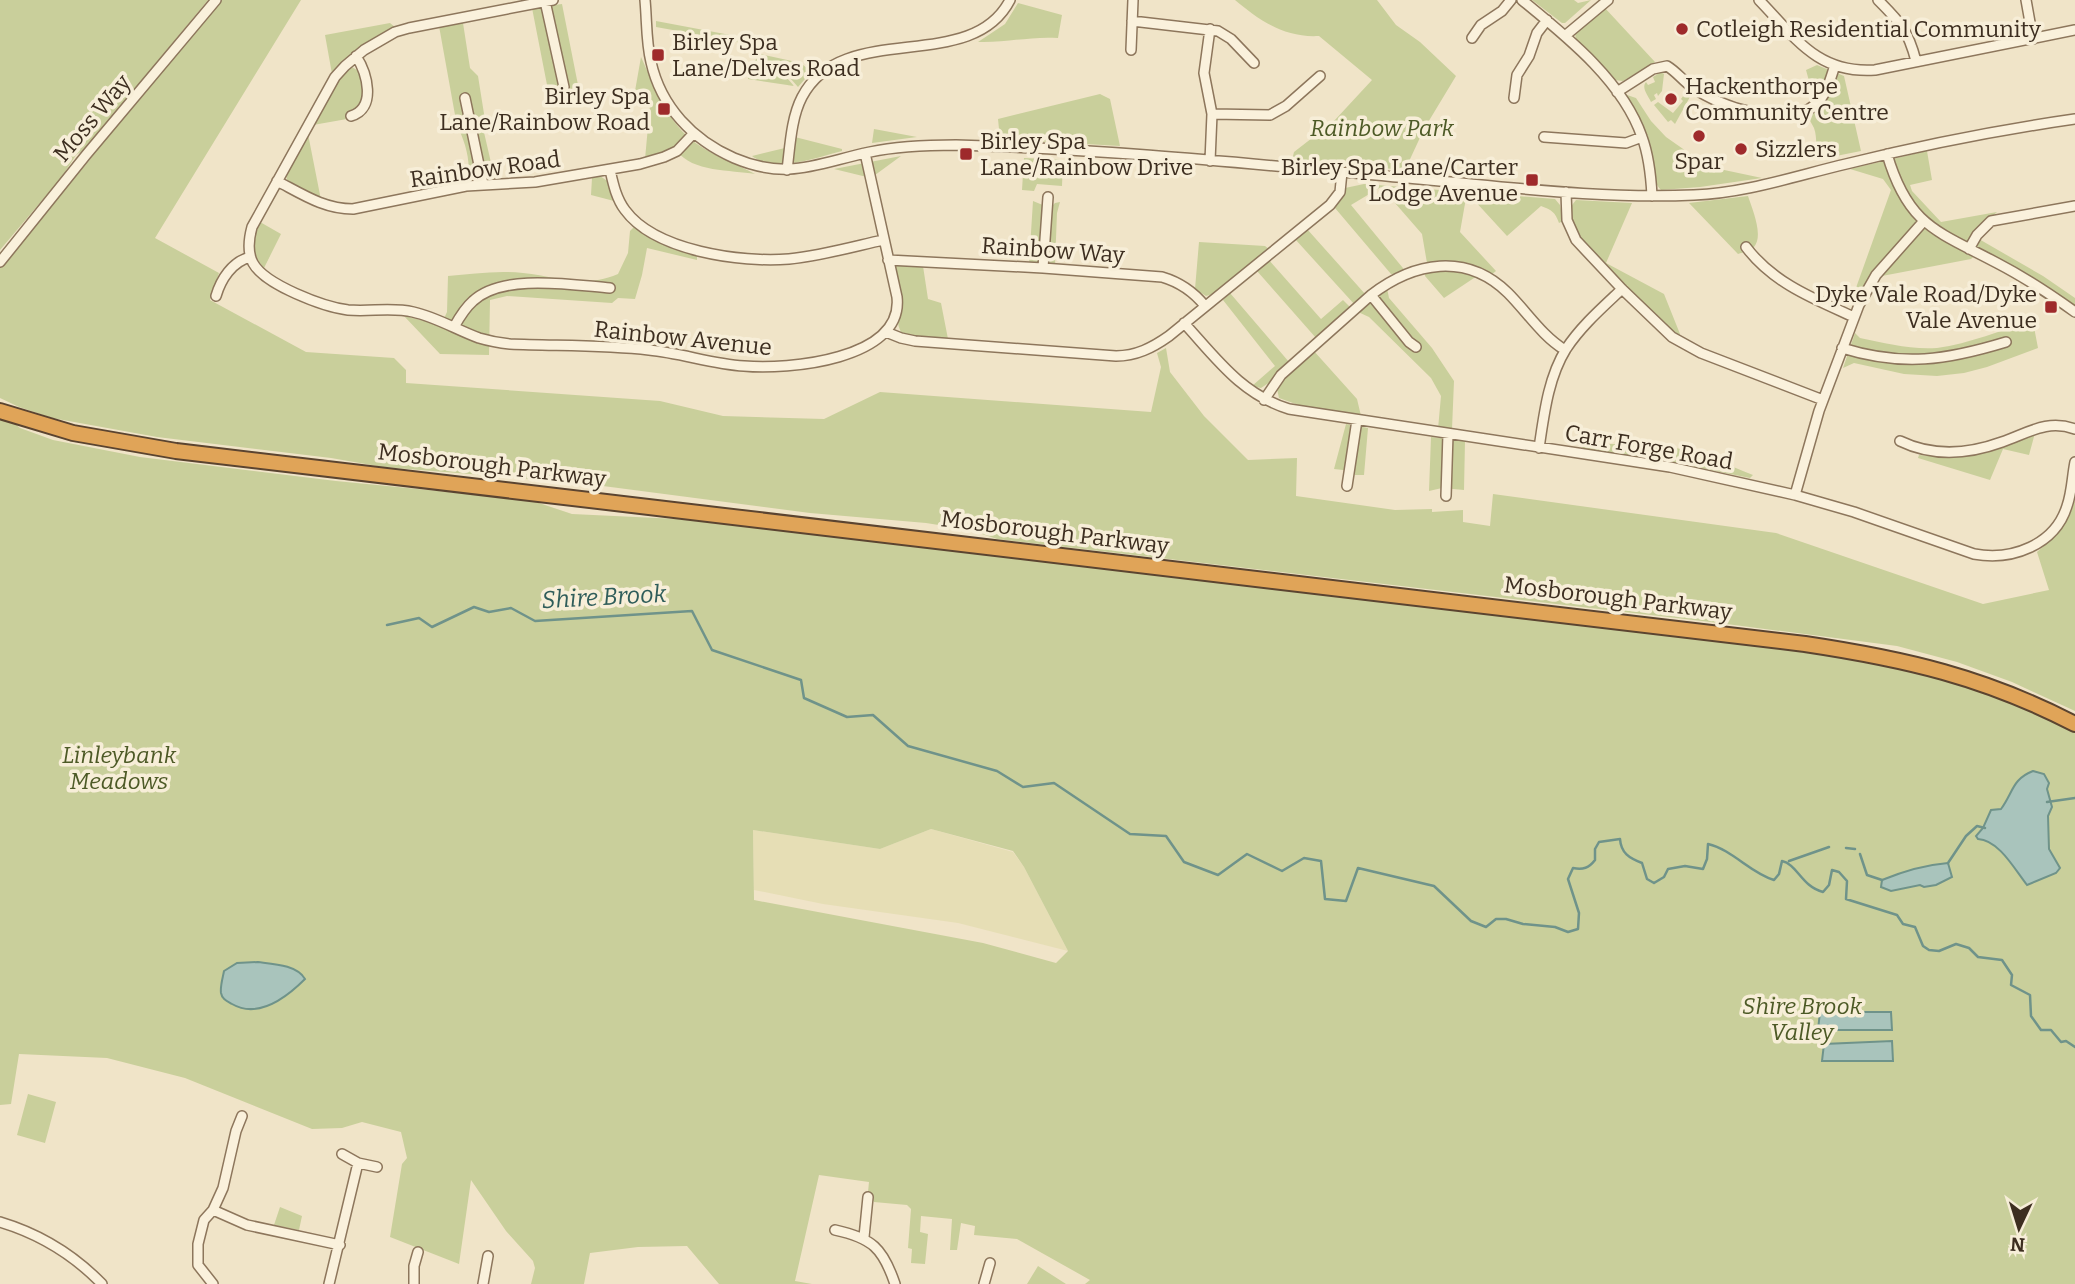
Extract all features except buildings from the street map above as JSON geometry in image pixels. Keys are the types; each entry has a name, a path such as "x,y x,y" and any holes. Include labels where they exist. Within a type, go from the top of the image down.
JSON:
{"highway":[{"name":"Mosborough Parkway","path":"0,404 20,417"},
{"name":"Mosborough Parkway","path":"0,411 73,433 176,451 1805,644 1906,661 1965,677 2029,701 2075,724"}],"street":[{"name":"Moss Way","path":"0,262 216,0"},
{"path":"645,0 647,39 656,78 671,109 693,134 711,146 753,165 787,170 813,167 866,153 908,146 952,145 1093,152 1566,192 1696,195 1745,189 1967,137 2075,119"},
{"path":"787,170 791,136 800,99 807,87 826,71 839,63 870,52 943,42 972,34 995,20 1010,0"},
{"path":"1131,50 1133,0"},
{"path":"1472,37 1481,25 1502,11 1511,0"},
{"path":"1522,0 1566,35 1617,92 1642,137 1648,156 1652,196"},
{"path":"1566,35 1608,0"},
{"path":"1759,0 1809,52 1821,60 1861,71 2075,30"},
{"path":"1878,0 1910,38 1916,61"},
{"path":"2026,0 2034,39"},
{"path":"216,296 223,278 234,265 250,257 253,227 335,77 356,56 382,39 409,28 549,1 564,87"},
{"path":"1514,98 1517,75 1529,56 1537,33 1547,20"},
{"path":"1132,21 1218,31 1231,39 1254,63"},
{"path":"1210,29 1204,74 1212,114 1210,161"},
{"path":"352,116 362,111 368,101 365,78 356,56"},
{"path":"1617,92 1653,69 1667,66 1693,88 1716,100 1757,114 1789,116 1802,113 1818,103 1828,87 1835,65"},
{"path":"1212,114 1270,115 1286,106 1321,76"},
{"path":"466,98 483,184"},
{"name":"Rainbow Road","path":"277,181 320,204 342,209 466,186 534,182 610,170 664,157 677,151 693,134"},
{"path":"1545,137 1626,144 1642,137"},
{"path":"866,153 898,305 895,318 886,332 915,341 1116,356 1144,351 1163,340 1331,205 1340,192 1342,172"},
{"path":"1887,154 1899,190 1923,222 2032,284 2075,312"},
{"path":"610,170 621,204 634,220 660,237 692,249 774,260 811,256 883,240"},
{"path":"1566,192 1567,220 1576,240 1660,327 1684,345 1823,400"},
{"path":"1043,268 1048,197"},
{"path":"1969,249 1983,227 1991,221 2075,206"},
{"path":"1795,495 1823,400 1854,317 1876,275 1923,222"},
{"path":"1746,247 1766,269 1783,282 1854,317"},
{"name":"Rainbow Avenue","path":"250,257 260,272 275,282 323,304 348,310 409,311 432,317 479,338 510,344 648,350 731,365 766,367 801,365 847,353 872,343 886,332"},
{"name":"Rainbow Way","path":"888,260 1162,277 1188,289 1205,306"},
{"path":"1265,400 1281,375 1371,295 1395,278 1421,268 1446,267 1474,271 1486,276 1509,295 1533,323 1565,350"},
{"path":"454,327 472,301 508,285 547,284 610,288"},
{"path":"1539,448 1550,387 1565,350 1622,289"},
{"path":"1371,295 1416,347"},
{"name":"Carr Forge Road","path":"1184,323 1238,382 1265,400 1289,409 1670,467 1795,495 1854,512 1974,554 2001,556 2039,543 2057,525 2067,506 2075,462"},
{"path":"1842,348 1889,358 1914,360 1961,355 2006,342"},
{"path":"1348,486 1357,420"},
{"path":"1900,441 1923,450 1951,452 1984,448 2045,425 2061,425 2075,429"},
{"path":"1446,496 1448,434"},
{"path":"213,1284 198,1265 198,1244 204,1220 213,1210 223,1188 242,1116"},
{"path":"342,1154 358,1163 377,1167"},
{"path":"329,1284 358,1163"},
{"path":"863,1237 868,1197"},
{"path":"213,1210 247,1224 340,1245"},
{"path":"0,1222 27,1231 58,1247 102,1284"},
{"path":"835,1230 848,1231 863,1237 872,1245 889,1266 895,1284"},
{"path":"414,1284 414,1266 418,1252"},
{"path":"483,1284 488,1255"},
{"path":"984,1284 990,1263"}],"shaded area":[{"path":"931,829 1013,852 1024,867 1068,951 958,923 823,904 754,890 753,830 880,849"}],"green space":[{"path":"0,0 208,0 85,149 76,155 61,178 0,250"},
{"path":"220,0 301,0 155,238 219,273 210,300 306,352 394,358 406,370 406,383 660,401 723,416 824,419 880,392 1151,412 1161,367 1157,353 1166,348 1170,372 1204,416 1248,460 1297,458 1296,496 1395,510 1463,510 1463,522 1490,526 1493,494 1776,533 1983,604 2049,590 2037,552 2066,522 2075,498 2075,711 2012,682 1957,662 1897,646 997,539 970,530 926,523 810,513 580,483 383,467 157,437 52,418 0,398 0,268"},
{"name":"Rainbow Park","path":"1235,0 1377,0 1396,25 1420,42 1456,76 1424,129 1405,170 1292,160 1294,152 1334,121 1372,80 1319,36 1295,34 1274,27"},
{"path":"1532,0 1574,0 1578,3 1591,0 1562,23"},
{"path":"1018,3 1062,15 1058,38 978,42 1005,24"},
{"path":"562,4 579,90 549,95 532,8"},
{"path":"1604,7 1655,62 1623,81 1613,80 1576,39 1578,29"},
{"path":"656,21 746,38 745,43 656,27"},
{"path":"390,23 396,28 363,45 348,58 352,67 360,72 362,79 364,98 359,107 347,115 347,119 313,125 334,85 325,35"},
{"path":"463,23 470,68 478,76 485,120 483,128 495,180 475,179 466,182 469,169 467,154 457,126 439,26"},
{"path":"760,54 801,63 811,72 798,87 783,70 754,62"},
{"path":"641,57 663,105 687,136 711,152 755,174 702,166 692,163 677,151 645,159 651,94 635,91"},
{"path":"752,63 781,71 794,86 748,79 748,69"},
{"path":"1817,65 1844,76 1861,151 1821,159 1814,128 1808,117 1817,110 1806,70"},
{"path":"1661,72 1664,74 1662,91 1658,96 1657,93 1654,95 1656,99 1651,102 1645,84 1655,82 1653,77"},
{"path":"1686,92 1691,95 1675,124 1671,120 1668,122 1654,105 1658,102 1673,113 1683,101 1681,99"},
{"path":"1100,94 1110,99 1120,146 1000,139 998,119"},
{"path":"1627,95 1636,98 1651,121 1666,137 1710,167 1762,178 1661,190 1653,172 1645,131 1624,97"},
{"path":"874,129 917,137 872,143"},
{"path":"308,134 321,200 290,184 286,175"},
{"path":"791,136 842,151 784,164 773,164 752,156 789,147"},
{"path":"1927,151 1932,180 1910,185 1912,191 1941,222 1997,212 1972,235 2075,298 2075,307 1981,250 1971,259 1882,276 1856,300 1852,299 1891,190 1883,179 1850,169"},
{"path":"901,156 871,178 834,169"},
{"path":"1024,158 1063,160 1062,186 1037,184 1034,191 1022,190"},
{"path":"600,176 609,182 614,201 591,195 592,178"},
{"path":"1364,184 1555,199 1560,205 1563,221 1559,223 1553,212 1541,206 1507,236 1473,199 1466,198 1460,232 1496,271 1491,275 1474,278 1444,298 1425,276 1427,263 1422,234 1381,187 1351,205 1407,273 1391,274 1335,208 1345,188"},
{"path":"1748,196 1756,222 1757,242 1754,247 1738,254 1689,203"},
{"path":"1576,200 1632,203 1606,263 1664,294 1680,334 1678,336 1598,260 1576,232 1570,210"},
{"path":"1033,201 1050,208 1060,202 1057,213 1055,264 1029,264"},
{"path":"260,222 281,234 264,268 254,251 255,234"},
{"path":"634,227 656,240 697,254 697,260 647,248 635,299 618,298 612,303 507,296 490,300 489,355 440,354 404,316 441,325 447,312 448,276 514,272 571,281 593,281 618,274 628,253 630,231"},
{"path":"1307,229 1366,295 1355,305 1295,239"},
{"path":"1199,242 1265,246 1270,250 1216,293 1206,296 1195,289"},
{"path":"1269,260 1321,319 1343,300 1351,308 1316,338 1257,271"},
{"path":"900,264 923,266 928,299 941,303 948,339 910,336 901,332 898,322 901,304 895,272 895,267"},
{"path":"1387,288 1389,298 1432,348 1454,381 1452,429 1438,429 1441,396 1431,378 1369,317 1358,312"},
{"path":"1230,293 1289,362 1273,380 1261,388 1252,386 1275,366 1223,300"},
{"path":"2033,322 2038,348 1964,373 1937,376 1904,374 1854,363 1843,368 1855,333 1860,338 1888,344 1937,348"},
{"path":"1313,350 1357,399 1361,416 1307,408 1279,398 1277,389 1281,381"},
{"path":"0,416 20,428 53,440 140,457 336,481 530,500 572,514 678,519 1760,646 1851,659 1918,671 1967,685 2021,705 2075,730 2075,1284 1085,1284 1090,1280 1017,1239 974,1235 975,1226 961,1223 957,1250 950,1250 952,1219 921,1216 920,1232 928,1234 925,1264 911,1263 912,1249 908,1248 911,1209 907,1205 874,1202 868,1192 869,1182 819,1175 795,1281 812,1284 719,1284 687,1246 638,1247 590,1253 584,1284 531,1284 535,1268 533,1261 506,1231 471,1180 459,1264 390,1237 402,1164 407,1158 401,1132 362,1122 342,1128 312,1129 185,1078 107,1058 19,1054 11,1104 0,1105","holes":["931,829 1013,851 1068,951 1056,963 983,943 754,900 753,830 880,849"]},
{"path":"1346,424 1368,428 1364,475 1334,469"},
{"path":"2035,433 2029,455 2003,449 1990,480 1918,458 1919,455 1965,456 2006,446"},
{"path":"1431,437 1465,441 1464,490 1442,488 1429,491"},
{"path":"1583,444 1676,448 1753,475 1750,478 1671,462 1582,451"},
{"path":"28,1094 56,1102 45,1143 17,1135"},
{"path":"280,1207 302,1216 299,1230 274,1225"},
{"path":"1038,1266 1066,1284 1027,1284"}],"water":[{"path":"2033,771 2044,774 2049,783 2047,789 2052,807 2048,816 2049,849 2060,868 2056,873 2027,885 2000,850 1976,836 1991,810 2001,809 2017,782"},
{"path":"1948,863 1952,877 1936,885 1920,885 1891,891 1881,887 1882,880 1898,874"},
{"path":"258,962 291,968 305,979 281,999 262,1007 242,1008 225,1000 221,990 224,971 237,963"},
{"path":"1820,1012 1891,1012 1892,1030 1818,1030"},
{"path":"1892,1041 1893,1061 1822,1061 1824,1044"}],"waterway":[{"name":"Shire Brook","path":"387,625 419,618 432,627 474,607 489,612 511,608 535,621 692,611 712,650 801,680 804,698 847,717 873,715 908,746 997,771 1023,787 1054,783 1130,834 1166,836 1184,862 1218,875 1247,854 1282,871 1304,858 1321,861 1325,899 1346,901 1358,868 1434,886 1471,921 1486,927 1496,919 1506,919 1523,924 1555,927 1568,932 1578,929 1579,913 1568,879 1573,868 1586,868 1593,863 1599,842 1620,839 1624,851 1642,863 1647,879 1654,883 1664,877 1668,869 1685,866 1703,869 1708,844 1774,880 1779,874 1782,861 1787,863 1810,885 1823,892 1829,885 1832,870 1839,872 1847,881 1846,899 1897,915 1903,924 1915,927 1923,946 1929,950 1939,951 1956,944 1969,948 1978,957 2002,960 2012,975 2011,985 2030,995 2031,1016 2041,1030 2051,1030 2061,1042 2066,1041 2075,1047"},
{"path":"2047,802 2075,798"},
{"path":"1948,863 1966,836 1977,826 1985,828"},
{"path":"1789,861 1829,847"},
{"path":"1846,848 1855,849"},
{"path":"1860,854 1867,875 1882,880"}],"place":[{"name":"Cotleigh Residential Community","path":"1682,29"},
{"name":"Birley Spa Lane/Delves Road","path":"658,55"},
{"name":"Hackenthorpe Community Centre","path":"1671,99"},
{"name":"Birley Spa Lane/Rainbow Road","path":"664,109"},
{"name":"Spar","path":"1699,136"},
{"name":"Sizzlers","path":"1741,149"},
{"name":"Birley Spa Lane/Rainbow Drive","path":"966,154"},
{"name":"Birley Spa Lane/Carter Lodge Avenue","path":"1532,180"},
{"name":"Dyke Vale Road/Dyke Vale Avenue","path":"2051,307"}],"park label":[{"name":"Linleybank Meadows","path":"119,768"},
{"name":"Shire Brook Valley","path":"1802,1019"}]}
